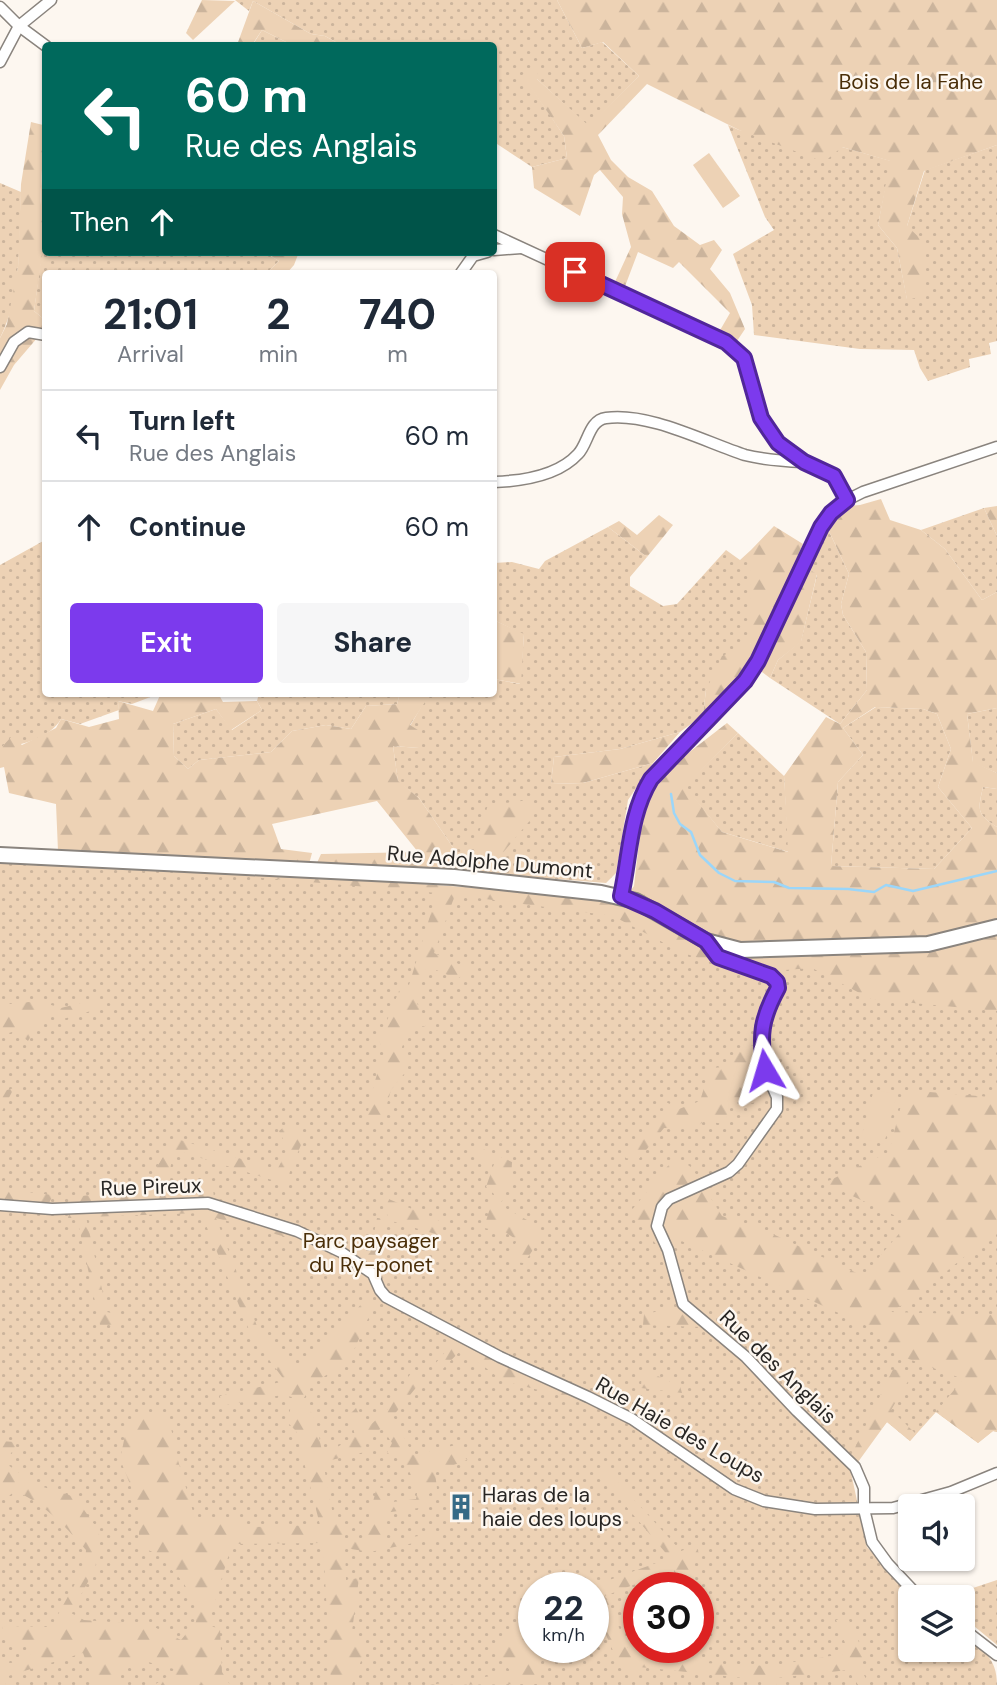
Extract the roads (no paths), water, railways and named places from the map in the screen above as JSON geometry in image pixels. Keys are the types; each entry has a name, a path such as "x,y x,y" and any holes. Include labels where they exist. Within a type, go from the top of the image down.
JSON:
{"main road":[{"name":"Rue Adolphe Dumont","path":"0,855 454,877 621,896 655,911 706,941 728,948 756,951 928,944 997,927"}],"street":[{"path":"0,62 19,26 51,0"},
{"path":"0,7 42,43"},
{"path":"497,236 726,342 744,358 761,418 778,443 804,462 834,476 847,500"},
{"path":"497,250 525,248"},
{"path":"0,367 14,342 29,332 42,334"},
{"path":"497,482 516,481 554,471 578,454 594,424 603,418 659,424 748,455 772,461 804,462"},
{"path":"621,896 635,811 641,796 651,779 745,681 758,661 821,527 831,513 847,500 878,486 997,447"},
{"name":"Rue des Anglais","path":"706,941 718,957 771,976 777,982 778,988 761,1026 761,1045 765,1070 777,1097 777,1109 738,1164 729,1172 668,1199 662,1207 657,1226 668,1250 682,1304 746,1357 855,1467 864,1488 864,1509"},
{"name":"Rue Pireux","path":"0,1205 52,1209 208,1203 298,1231 341,1252 373,1274"},
{"name":"Rue Haie des Loups","path":"373,1274 386,1297 500,1357 588,1396 632,1419 734,1489 764,1501 815,1509 892,1508 915,1503 997,1473"},
{"path":"864,1509 872,1542 908,1585"},
{"path":"975,1638 997,1655"}],"waterway":[{"path":"671,794 674,813 680,824 691,832 700,855 719,873 735,881 774,882 789,888 874,892 886,885 913,891 997,871"}],"place":[{"name":"Haras de la haie des loups","path":"461,1507"}],"park label":[{"name":"Bois de la Fahe","path":"911,82"},
{"name":"Parc paysager du Ry-ponet","path":"371,1253"}]}
